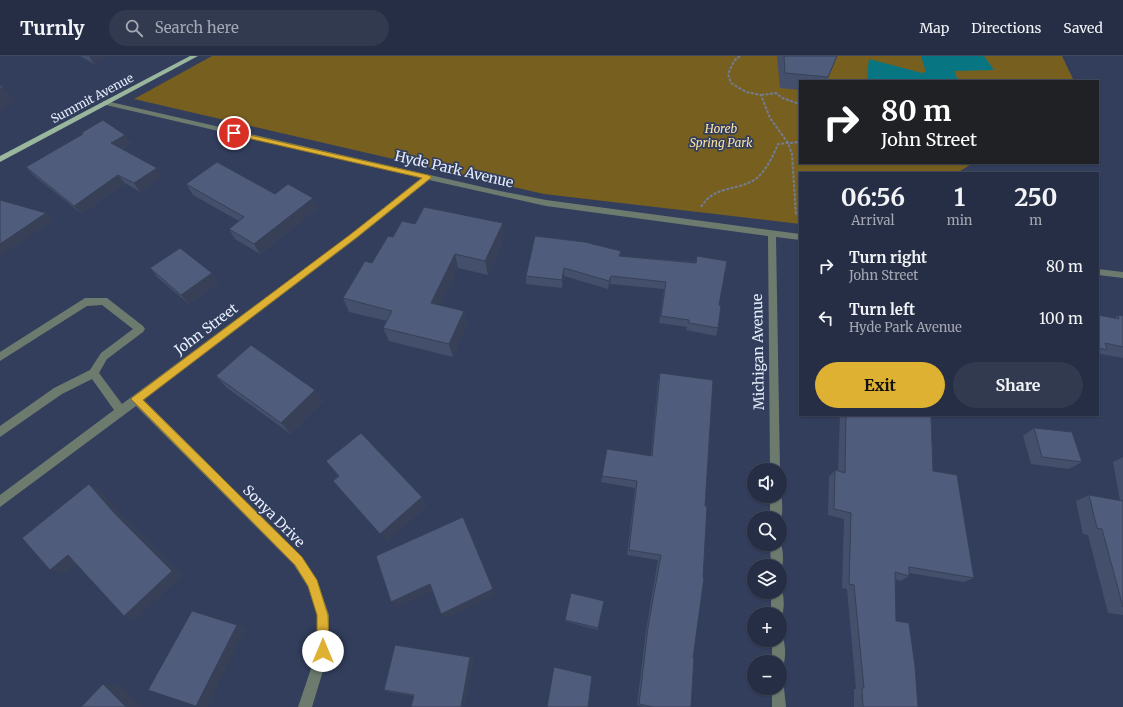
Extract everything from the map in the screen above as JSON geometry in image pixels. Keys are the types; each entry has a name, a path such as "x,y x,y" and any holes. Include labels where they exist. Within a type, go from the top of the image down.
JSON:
{"main road":[{"name":"Summit Avenue","path":"0,159 195,56"}],"street":[{"name":"Hyde Park Avenue","path":"106,103 546,203 799,237"},
{"name":"John Street","path":"0,502 354,236 428,177"},
{"name":"Michigan Avenue","path":"772,234 775,463"},
{"path":"1099,272 1123,275"},
{"path":"0,357 85,302 104,301 140,329 104,356 94,373 58,391 0,432"},
{"path":"94,373 121,411"},
{"name":"Sonya Drive","path":"136,399 298,561 313,584 322,615 323,651 305,707"},
{"path":"778,695 779,707"}],"path":[{"path":"740,56 734,62 728,74 731,83 746,92 761,95 776,92 782,98 799,104"},
{"path":"761,95 770,118 788,143 792,154 796,216"},
{"path":"702,204 711,194 733,188 754,179 769,163 778,144 799,142"}],"green space":[{"name":"Horeb Spring Park","path":"212,56 1062,56 1074,80 799,80 799,164 971,164 959,172 799,172 799,224 544,194 134,99"}],"shaded area":[{"path":"921,56 984,56 994,70 954,71 958,80 869,80 867,77 869,59 922,73 926,72"}],"building":[{"path":"784,56 837,56 828,77 785,73"},
{"path":"103,120 125,135 111,143 157,168 134,183 118,175 74,206 26,167 83,134 81,133"},
{"path":"217,162 275,194 288,184 313,198 254,244 229,229 244,217 186,184"},
{"path":"0,200 46,213 0,244"},
{"path":"424,207 503,223 485,261 455,254 431,303 464,311 449,344 383,328 392,311 343,298 365,261 372,263 388,236 393,237 402,221 415,224"},
{"path":"535,236 585,242 621,251 619,256 696,263 697,256 727,261 719,305 721,306 718,328 689,323 689,320 661,316 666,282 611,276 609,281 564,268 562,280 526,276"},
{"path":"180,248 212,273 181,295 150,268"},
{"path":"1099,315 1119,319 1118,315 1123,316 1123,347 1105,343 1107,350 1099,348"},
{"path":"251,345 315,390 281,423 216,376"},
{"path":"660,373 713,380 705,506 707,506 704,578 693,658 691,707 653,707 639,704 648,627 661,555 629,550 637,481 602,476 607,449 652,456"},
{"path":"846,416 931,416 933,471 957,475 974,578 909,567 909,576 895,572 896,621 909,623 915,666 918,707 863,707 862,688 864,688 854,585 849,584 851,513 834,509 835,470 845,473"},
{"path":"1034,428 1072,432 1082,462 1042,457"},
{"path":"361,433 422,497 380,534 333,481 339,476 326,461"},
{"path":"89,484 116,515 172,571 124,616 68,555 50,570 22,538"},
{"path":"1089,495 1123,501 1123,607 1102,529 1097,528"},
{"path":"463,517 493,589 441,614 430,584 391,602 376,556"},
{"path":"571,593 604,601 598,628 565,620"},
{"path":"192,611 237,625 196,706 148,690"},
{"path":"395,645 470,657 461,707 411,707 414,695 384,690"},
{"path":"554,667 592,676 588,707 547,707"},
{"path":"103,684 126,707 81,707"}],"route":[{"path":"234,133 428,177 354,236 136,399 298,561 313,584 322,615 323,651"}]}
